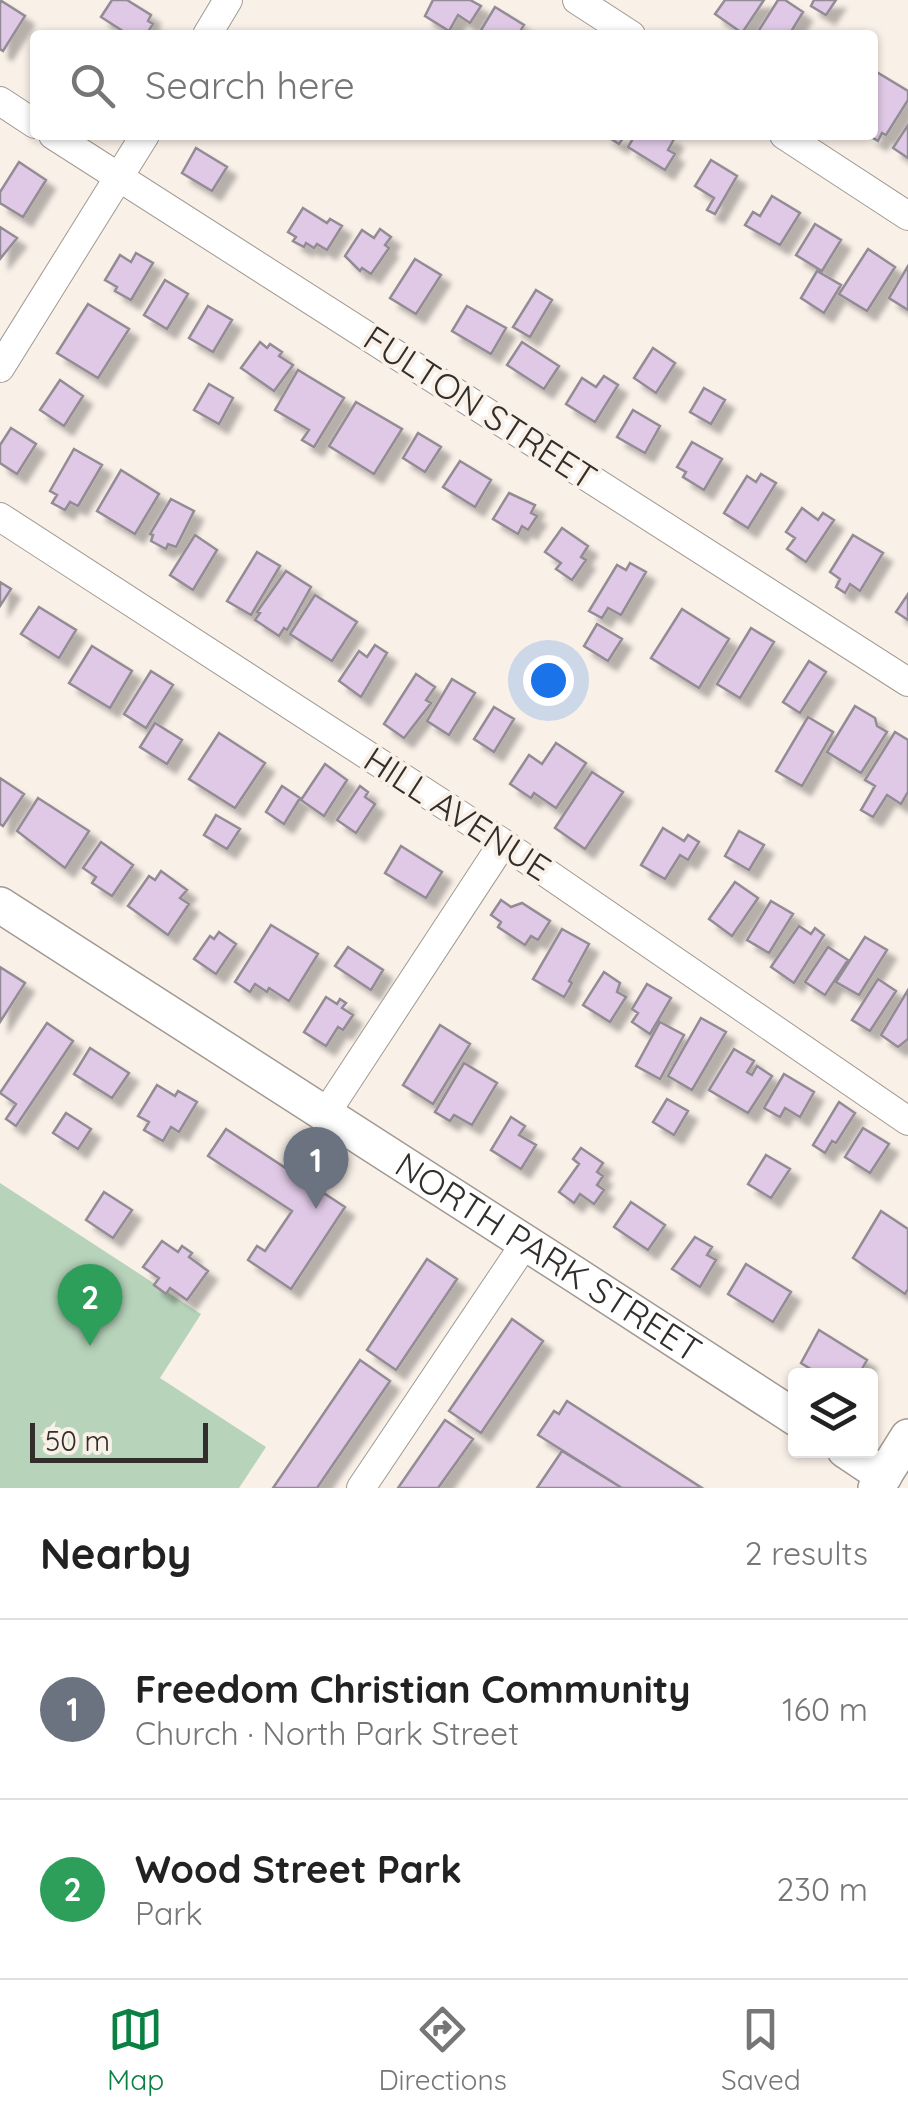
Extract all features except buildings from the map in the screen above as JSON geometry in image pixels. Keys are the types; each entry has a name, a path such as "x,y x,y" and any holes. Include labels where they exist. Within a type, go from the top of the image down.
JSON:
{"main road":[{"name":"NORTH PARK STREET","path":"0,906 788,1413"},
{"path":"855,1458 888,1484 908,1437"}],"street":[{"path":"210,30 228,0"},
{"path":"577,0 622,30"},
{"path":"0,101 30,121"},
{"name":"FULTON STREET","path":"61,140 908,682"},
{"path":"0,368 142,140"},
{"path":"792,140 908,216"},
{"name":"HILL AVENUE","path":"0,516 502,843 908,1120"},
{"path":"324,1116 502,843"},
{"path":"361,1488 526,1242"}],"green space":[{"path":"0,1183 201,1314 160,1378 266,1447 239,1488 0,1488"}],"place":[{"name":"Freedom Christian Community","path":"316,1209"},
{"name":"Wood Street Park","path":"90,1346"}]}
